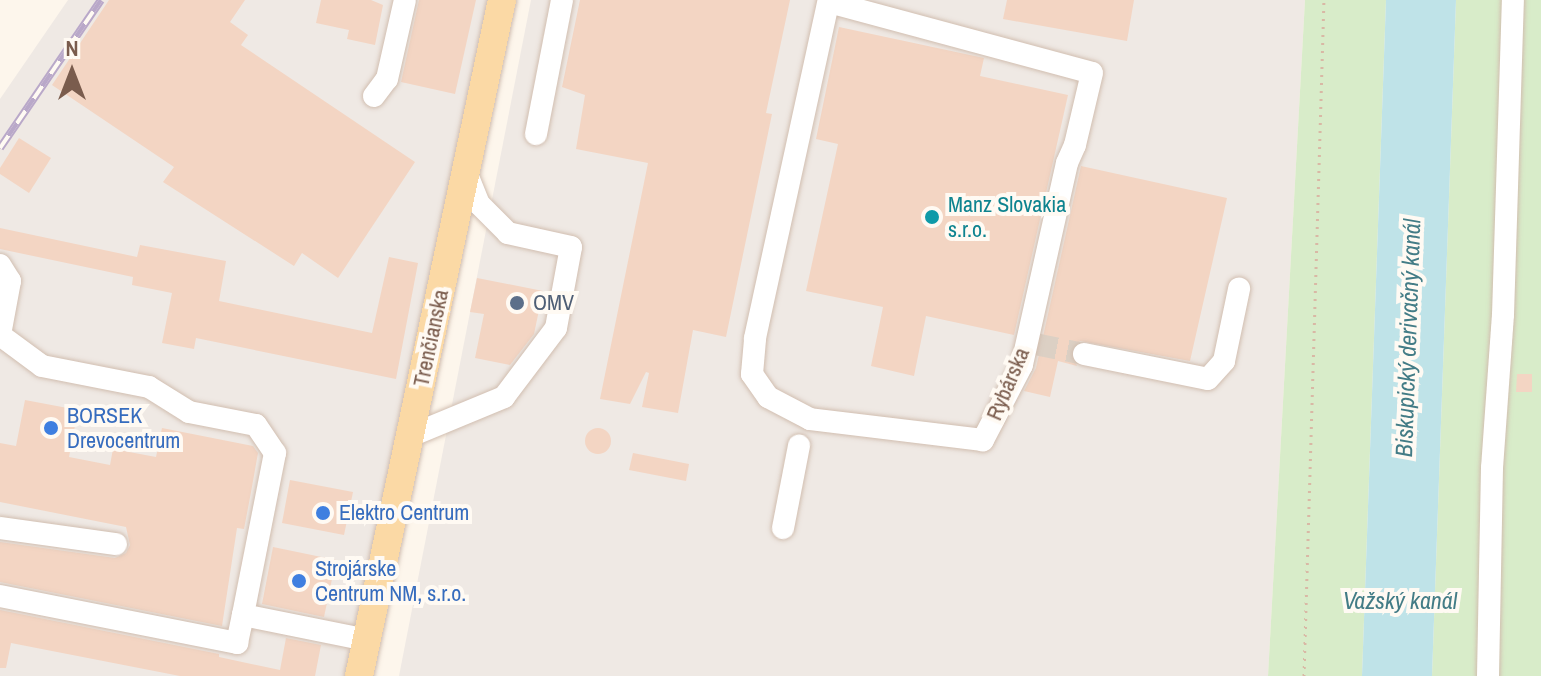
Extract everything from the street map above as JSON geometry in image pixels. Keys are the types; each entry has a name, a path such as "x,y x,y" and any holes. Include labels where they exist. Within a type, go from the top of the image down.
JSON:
{"main road":[{"name":"Trenčianska","path":"359,676 502,0"}],"lane":[{"path":"374,96 387,79 405,0"},
{"path":"536,134 562,0"},
{"path":"1488,676 1492,468 1503,315 1513,0"},
{"name":"Rybárska","path":"829,1 1092,73 1075,145 1067,163 1031,343 983,440 810,419 768,397 752,374 755,338 829,1"},
{"path":"410,436 504,397 556,328 571,247 508,233 479,204 466,171"},
{"path":"0,265 10,281 0,335 42,366 149,387 189,412 256,425 275,453 237,643 0,596"},
{"path":"1084,354 1208,379 1224,361 1239,289"},
{"path":"783,528 799,446"},
{"path":"0,528 116,544"},
{"path":"243,615 367,640"}],"path":[{"path":"1304,676 1324,0"}],"shaded area":[{"path":"68,0 496,0 359,676 0,676 0,99"},
{"path":"531,0 1305,0 1268,676 399,676"}],"green space":[{"path":"1305,0 1386,0 1362,676 1268,676"},
{"path":"1456,0 1541,0 1541,676 1432,676"}],"water":[{"name":"Važský kanál","path":"1386,0 1456,0 1432,676 1362,676"}],"building":[{"path":"109,0 245,0 230,22 248,35 241,45 415,162 338,278 302,253 294,266 163,182 174,167 52,85"},
{"path":"321,0 371,0 383,5 375,45 347,39 349,30 316,23"},
{"path":"419,0 476,0 455,94 401,82"},
{"path":"580,0 790,0 766,113 772,114 726,337 693,330 678,413 642,407 649,373 646,372 630,404 600,399 648,163 576,149 585,95 562,87"},
{"path":"1007,0 1134,0 1127,41 1003,19"},
{"name":"Manz Slovakia s.r.o.","path":"839,27 984,58 980,76 1068,95 1014,335 926,316 914,376 871,366 883,307 806,291 838,144 816,139"},
{"path":"19,138 51,158 29,193 0,174 0,168"},
{"path":"1081,166 1227,198 1190,361 1080,341 1070,352 1077,366 1058,361 1050,397 1024,391 1036,368"},
{"path":"0,228 137,257 140,245 226,261 219,301 372,333 389,257 418,263 396,379 196,338 194,349 162,343 172,293 132,285 133,277 0,249"},
{"path":"477,278 543,291 534,334 510,365 475,358 484,314 470,312"},
{"path":"1517,374 1532,374 1532,392 1516,392"},
{"path":"25,400 78,410 69,457 110,465 113,449 156,457 162,428 253,446 258,453 244,529 237,528 222,626 0,582 0,542 115,558 126,553 130,545 126,527 0,502 0,443 16,446"},
{"path":"598,428 607,432 611,441 607,450 598,454 589,450 585,441 589,432"},
{"path":"633,453 689,464 686,481 629,470"},
{"path":"290,480 353,492 344,535 282,523"},
{"path":"273,547 336,560 324,617 262,604"},
{"path":"0,610 219,654 219,657 280,670 286,638 321,645 315,676 180,676 11,643 6,668 0,668"}],"tunnel":[{"path":"1035,344 1084,354"}],"railway":[{"path":"0,148 101,0"}],"place":[{"name":"Manz Slovakia s.r.o.","path":"932,217"},
{"name":"OMV","path":"517,303"},
{"name":"BORSEK Drevocentrum","path":"51,428"},
{"name":"Elektro Centrum","path":"323,513"},
{"name":"Strojárske Centrum NM, s.r.o.","path":"299,581"}],"water label":[{"name":"Biskupický derivačný kanál","path":"1408,338"}]}
